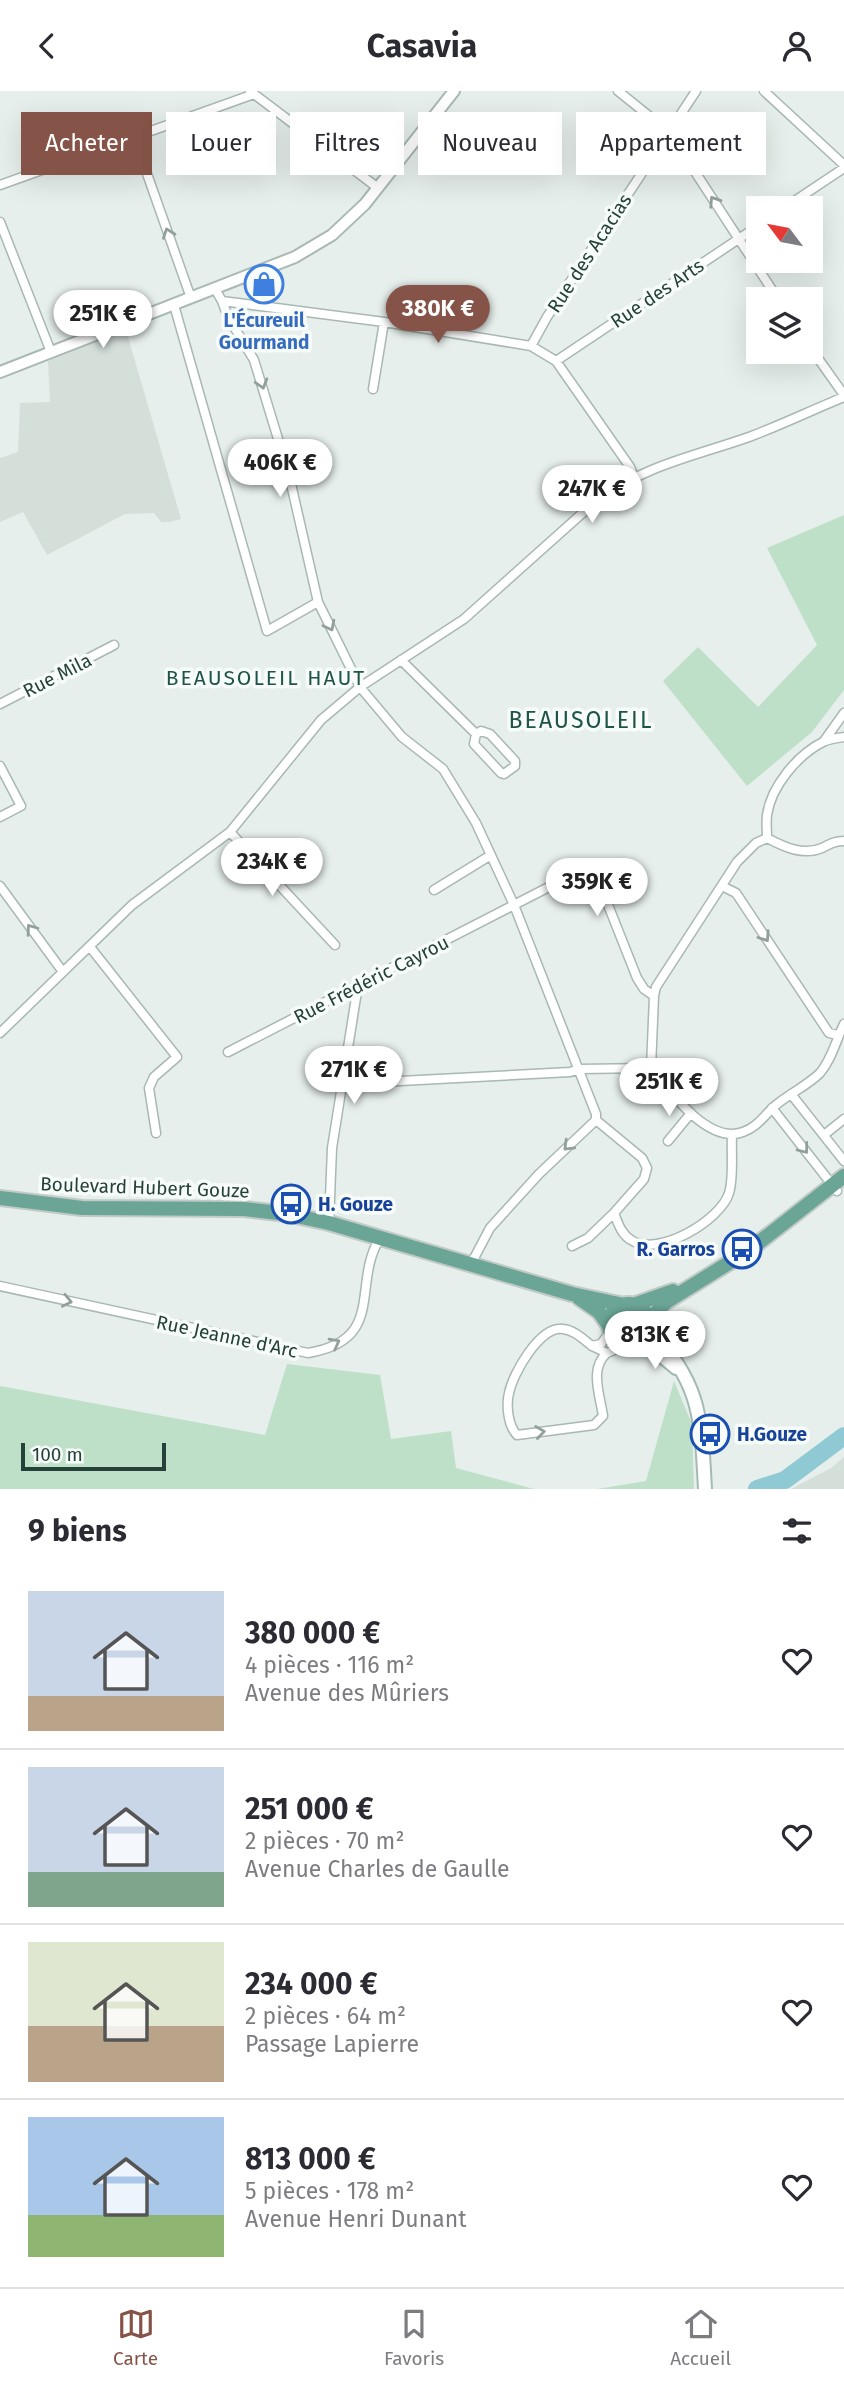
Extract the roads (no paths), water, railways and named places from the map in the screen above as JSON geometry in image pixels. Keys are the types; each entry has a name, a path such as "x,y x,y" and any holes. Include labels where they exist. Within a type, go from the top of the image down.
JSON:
{"main road":[{"path":"632,1343 644,1336 648,1324 666,1302 748,1251 838,1184"},
{"name":"Boulevard Hubert Gouze","path":"0,1198 82,1208 244,1209 287,1214 329,1223 572,1294 628,1305"},
{"path":"686,1379 652,1348 618,1341 610,1329 614,1311 694,1284"},
{"name":"Boulevard Hubert Gouze","path":"572,1294 598,1312 610,1329"},
{"path":"628,1305 643,1310 648,1324 674,1356 694,1394 701,1423 705,1483"}],"street":[{"path":"0,372 295,257 325,239 365,204 454,91"},
{"path":"618,91 644,112"},
{"name":"Rue des Acacias","path":"682,112 696,91"},
{"path":"764,91 844,166 802,196"},
{"path":"152,130 252,92 378,188"},
{"path":"0,185 28,175"},
{"path":"148,175 191,297"},
{"name":"Rue des Acacias","path":"531,346 554,306 641,175"},
{"path":"697,175 770,287"},
{"path":"0,222 51,352"},
{"name":"Rue des Arts","path":"556,361 746,234"},
{"path":"215,289 254,360 289,475 318,602 360,687 401,737 443,769 476,823 514,905 596,1114 596,1120 539,1174 490,1228 471,1264"},
{"path":"222,301 384,322 531,346 556,361 630,467 634,477"},
{"path":"174,305 267,631 318,602"},
{"path":"373,389 384,322"},
{"path":"0,1033 132,905 230,832 321,720 360,687 464,619 596,501 617,487 674,460 750,437 844,396 822,364"},
{"name":"Rue Mila","path":"0,704 114,645"},
{"path":"401,660 476,734"},
{"path":"767,838 769,806 780,785 805,754 824,741 844,713"},
{"path":"481,731 490,734 515,761 515,766 504,774 501,773 474,744 476,734 481,731"},
{"path":"824,741 844,737"},
{"path":"0,766 21,806 0,817"},
{"path":"230,832 335,946"},
{"path":"767,838 782,846 808,851 844,841"},
{"path":"767,838 756,843 737,862 656,987 651,1068 691,1113 715,1131 732,1134 743,1132 759,1123 772,1108 820,1073 834,1051 844,1024"},
{"path":"434,890 491,855"},
{"name":"Rue Frédéric Cayrou","path":"228,1052 580,871 590,872 597,877 637,978 644,989 654,996"},
{"path":"0,886 63,972"},
{"path":"722,886 736,893 829,1033 838,1035"},
{"path":"90,947 177,1057 154,1077 149,1088 156,1133"},
{"path":"329,1223 332,1148 358,985"},
{"path":"343,1084 570,1072 579,1069 651,1068"},
{"path":"791,1094 844,1161"},
{"path":"772,1108 838,1184"},
{"path":"668,1141 691,1113"},
{"path":"824,1135 844,1119"},
{"path":"572,1246 588,1238 614,1213 644,1179 647,1168 642,1159 596,1120"},
{"path":"614,1213 620,1229 631,1240 642,1244 669,1242 689,1234 705,1222 729,1195 732,1134"},
{"name":"Rue Jeanne d'Arc","path":"0,1286 308,1353 339,1344 356,1327 365,1301 373,1250 380,1238"},
{"path":"607,1353 566,1329 547,1333 535,1344 519,1369 509,1392 511,1425 517,1435 594,1425 603,1416 597,1364 607,1353 632,1343"},
{"path":"592,1346 601,1344 610,1329"}],"waterway":[{"path":"757,1489 785,1480 844,1436"}],"place":[{"name":"L'Écureuil Gourmand","path":"264,284"},
{"name":"H. Gouze","path":"291,1204"},
{"name":"R. Garros","path":"742,1249"},
{"name":"H.Gouze","path":"710,1434"}],"district":[{"name":"BEAUSOLEIL HAUT","path":"266,678"},
{"name":"BEAUSOLEIL","path":"581,720"}]}
